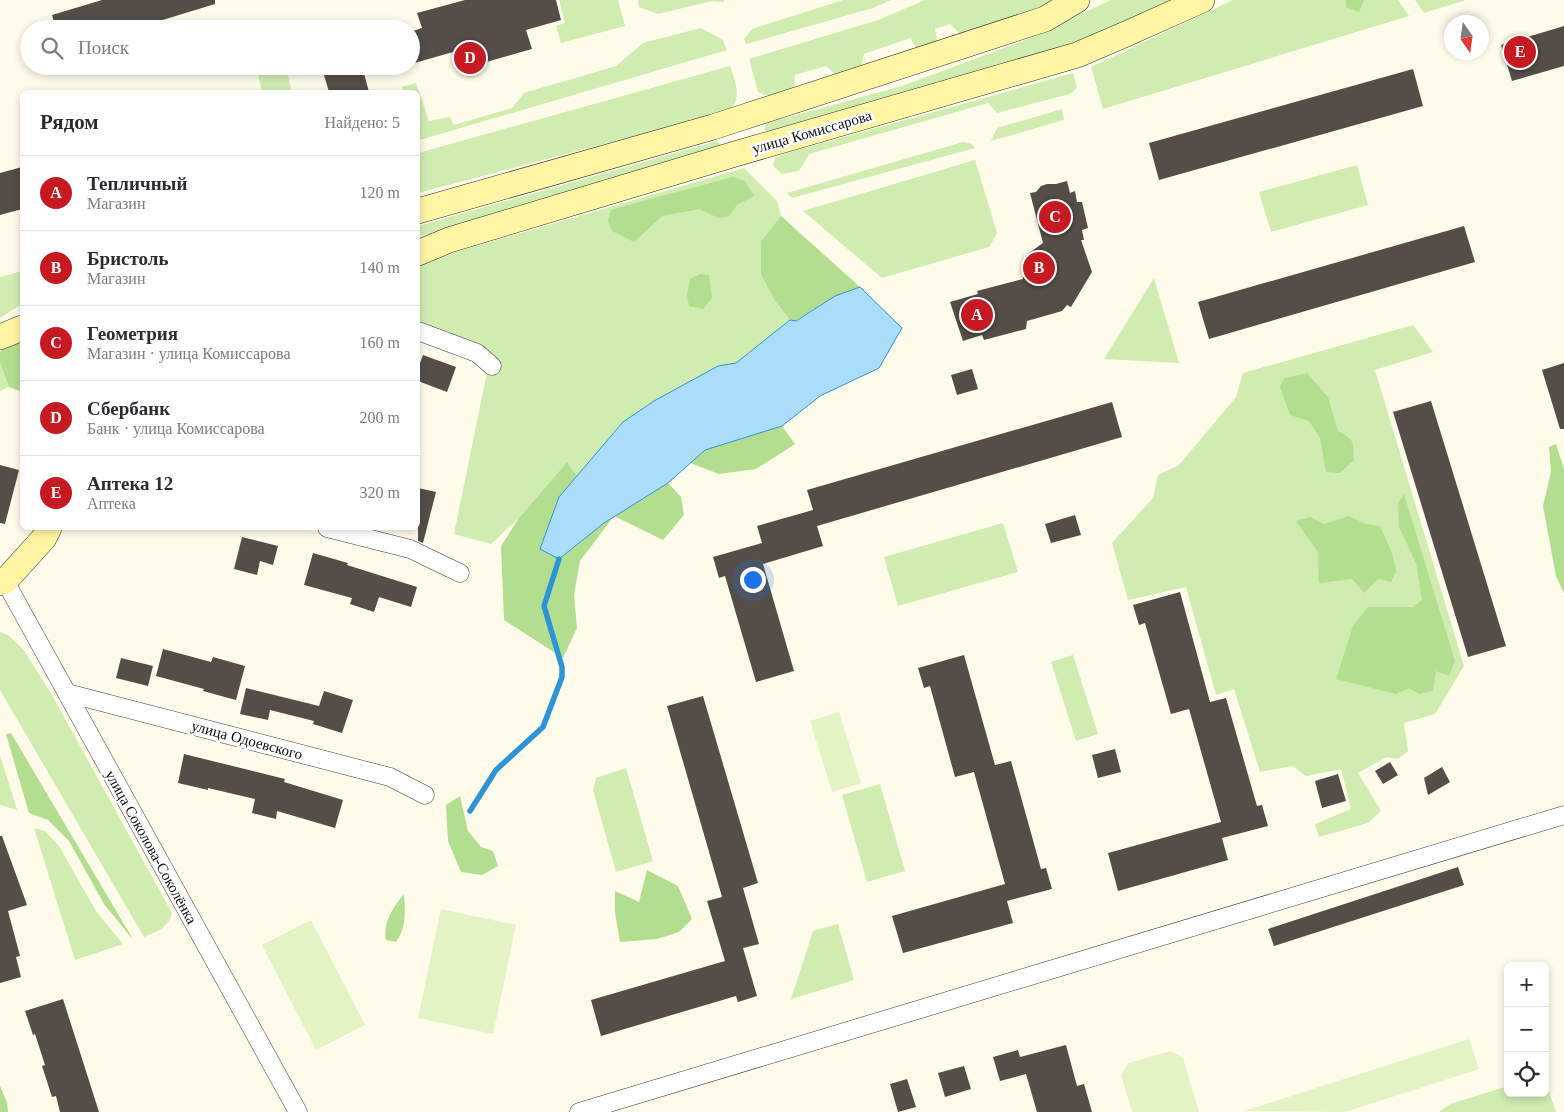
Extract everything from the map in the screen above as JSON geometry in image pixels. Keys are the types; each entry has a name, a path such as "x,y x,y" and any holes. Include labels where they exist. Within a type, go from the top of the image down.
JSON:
{"main road":[{"path":"420,210 713,127 1045,19 1077,0"},
{"name":"улица Комиссарова","path":"420,252 449,240 735,154 1077,55 1202,0"},
{"path":"0,337 20,329"},
{"path":"3,582 44,538 48,530"}],"street":[{"path":"420,332 477,353 492,366"},
{"path":"335,530 410,549 460,573"},
{"name":"улица Соколова-Соколёнка","path":"3,582 67,693 298,1112"},
{"name":"улица Одоевского","path":"67,693 390,777 425,795"},
{"path":"579,1112 1564,815"}],"green space":[{"path":"559,0 618,0 625,26 561,43 556,26 565,23"},
{"path":"638,0 725,0 723,2 712,1 658,14 639,7"},
{"path":"843,0 891,0 873,8 746,44 744,39 752,29"},
{"path":"925,0 1061,0 962,36 950,24 935,29 938,45 919,52 910,38 864,54 860,71 839,78 826,66 795,75 794,93 776,99 758,92 749,59 878,20"},
{"path":"1111,0 1174,0 1069,45 772,133 764,130 767,123 902,86 1028,39"},
{"path":"1233,0 1398,0 1409,16 1103,109 1091,67"},
{"path":"1346,0 1364,0 1359,12 1346,7"},
{"path":"1415,0 1466,0 1424,13"},
{"path":"701,28 723,40 727,50 420,140 420,95 429,121 450,117 454,125 512,108 524,93 616,66 643,43"},
{"path":"730,66 736,84 736,100 729,111 420,192 420,152"},
{"path":"1073,73 1077,88 1070,94 997,113 988,103 809,154 799,171 782,174 773,166 775,158 787,153"},
{"path":"258,75 288,75 292,90 262,90"},
{"path":"416,83 418,90 403,90 402,87"},
{"path":"1062,109 1064,120 991,141 997,128"},
{"path":"717,141 722,146 721,151 420,236 420,225"},
{"path":"963,142 972,144 975,148 792,198 787,193"},
{"path":"975,160 997,233 989,247 882,278 803,211"},
{"path":"1357,165 1368,205 1271,232 1259,192"},
{"path":"744,168 777,201 781,216 761,241 775,301 790,320 736,363 718,366 654,401 623,422 577,476 567,462 519,518 491,544 454,534 491,353 420,324 420,262"},
{"path":"733,177 745,181 754,196 737,205 728,217 718,218 700,209 662,216 634,242 612,231 608,221 611,210"},
{"path":"781,216 860,287 835,296 795,321 790,320 775,301 761,274 761,241"},
{"path":"20,272 20,305 0,318 0,277"},
{"path":"700,274 709,275 712,298 703,309 689,306 687,295 690,279"},
{"path":"1154,278 1179,363 1104,359"},
{"path":"1413,325 1433,352 1375,370 1464,666 1435,714 1404,723 1408,751 1398,759 1387,757 1358,773 1381,811 1368,823 1319,837 1315,824 1351,809 1341,769 1306,776 1292,766 1260,772 1234,689 1216,695 1186,587 1128,600 1112,543 1153,498 1158,475 1179,465 1236,397 1243,373"},
{"path":"20,340 20,391 9,387 0,363 0,352 11,343"},
{"path":"0,363 9,387 0,391"},
{"path":"1307,373 1328,397 1338,431 1352,442 1354,460 1340,473 1326,472 1320,438 1309,421 1290,415 1280,387 1284,378"},
{"path":"782,426 795,444 756,469 719,474 690,463 705,450"},
{"path":"1556,444 1564,469 1564,593 1556,576 1543,506 1551,472 1549,447"},
{"path":"567,462 577,476 559,497 559,559 613,517 580,561 574,595 577,628 563,658 504,620 501,546 519,518"},
{"path":"668,483 681,497 684,515 663,540 615,516"},
{"path":"1404,494 1455,661 1449,676 1436,671 1433,691 1419,694 1409,688 1396,694 1336,679 1353,626 1368,607 1413,607 1422,600 1416,563 1399,527 1398,503"},
{"path":"1349,516 1366,524 1380,526 1392,553 1396,571 1391,582 1378,579 1364,593 1352,579 1319,583 1318,552 1296,521 1310,517 1324,524"},
{"path":"1003,523 1018,572 898,606 884,557"},
{"path":"0,632 8,635 23,649 52,695 172,913 168,922 157,931 144,937 0,690"},
{"path":"1073,655 1098,734 1076,741 1051,662"},
{"path":"839,712 861,783 832,792 810,721"},
{"path":"11,733 134,941 104,904 69,841 48,820 29,813 6,734"},
{"path":"0,755 17,810 0,805"},
{"path":"626,768 653,861 616,872 593,790 596,778"},
{"path":"880,784 905,871 867,882 842,795"},
{"path":"460,796 468,831 481,847 493,851 498,866 482,875 461,872 448,841 446,805"},
{"path":"34,828 45,831 59,846 96,911 123,944 75,960"},
{"path":"647,870 678,886 692,919 679,932 657,939 620,942 615,912 615,891 639,902"},
{"path":"404,894 405,907 402,931 396,942 386,940 387,921"},
{"path":"441,909 516,925 493,1034 418,1018"},
{"path":"311,920 365,1025 316,1050 262,945"},
{"path":"838,924 854,980 791,999 813,931"},
{"path":"1469,1039 1479,1069 1345,1112 1244,1111"},
{"path":"1170,1051 1183,1058 1199,1112 1132,1112 1121,1075 1129,1063"},
{"path":"0,1086 7,1102 8,1112 0,1112"},
{"path":"1504,1087 1504,1097 1549,1097 1549,1091 1556,1112 1439,1112 1450,1104"}],"water":[{"path":"860,287 902,328 879,368 820,396 782,426 705,450 668,483 604,523 559,559 540,549 559,497 623,422 654,401 718,366 736,363 790,320 796,321 835,296"}],"building":[{"path":"102,0 215,0 215,4 163,20 53,20 52,15"},
{"path":"465,0 556,0 561,20 526,30 532,49 458,70 453,52 420,61 420,29 422,28 417,13"},
{"path":"1564,26 1564,66 1512,81 1501,45"},
{"path":"1413,69 1423,106 1159,180 1149,143"},
{"path":"324,75 364,75 368,90 328,90"},
{"path":"20,168 20,210 0,215 0,173"},
{"path":"1067,181 1070,193 1075,191 1077,202 1082,202 1088,228 1082,230 1084,240 1081,240 1092,272 1071,307 1067,305 1062,311 1027,321 1026,329 984,340 982,335 963,341 950,302 978,294 977,291 1023,279 1023,267 1029,253 1043,243 1030,193 1036,192 1041,186 1047,184"},
{"path":"1464,226 1475,262 1209,339 1198,302"},
{"path":"423,355 456,367 447,392 420,382 420,363"},
{"path":"1564,363 1564,429 1560,429 1542,370"},
{"path":"972,369 978,389 957,395 951,375"},
{"path":"1431,401 1506,646 1468,657 1393,412"},
{"path":"1112,402 1122,437 817,526 823,546 763,564 794,671 756,682 725,576 719,578 713,557 762,543 757,526 813,510 807,490"},
{"path":"0,465 19,470 5,524 0,523"},
{"path":"420,488 436,492 423,543 418,541 418,530 420,530"},
{"path":"1075,515 1081,535 1051,543 1045,524"},
{"path":"242,537 278,546 273,565 260,561 257,575 234,569"},
{"path":"313,553 417,587 411,607 379,597 374,612 350,604 352,598 304,585"},
{"path":"1180,592 1210,702 1226,698 1257,806 1262,805 1268,826 1222,838 1228,860 1118,891 1108,853 1221,822 1189,709 1171,714 1145,623 1139,625 1133,605"},
{"path":"163,649 211,662 213,657 245,666 236,700 156,676"},
{"path":"964,655 995,765 1011,761 1041,869 1046,868 1052,889 1007,901 1013,923 903,953 892,916 1005,884 974,772 955,777 930,686 924,688 918,668"},
{"path":"121,658 153,666 148,686 116,678"},
{"path":"246,688 319,706 324,691 353,700 342,733 313,724 314,721 270,710 268,720 240,714"},
{"path":"703,696 758,883 743,888 759,944 743,948 757,996 738,1002 736,996 601,1036 591,1000 725,961 707,901 722,897 667,706"},
{"path":"1115,749 1121,772 1098,778 1092,755"},
{"path":"184,754 285,779 284,782 343,800 335,828 277,811 276,819 252,813 255,799 178,783"},
{"path":"1390,762 1398,775 1383,784 1375,771"},
{"path":"1442,767 1450,782 1428,795 1424,778"},
{"path":"1338,774 1346,801 1322,808 1315,781"},
{"path":"0,836 2,836 27,905 8,911 20,956 16,957 21,977 0,983"},
{"path":"1458,867 1464,885 1274,946 1268,929"},
{"path":"63,999 99,1112 60,1112 56,1096 52,1097 42,1066 45,1065 25,1011"},
{"path":"1066,1045 1077,1086 1084,1084 1092,1112 1037,1112 1026,1074 1000,1081 993,1057 1018,1050 1020,1057"},
{"path":"964,1066 971,1089 945,1097 938,1073"},
{"path":"907,1079 916,1107 898,1112 890,1084"}],"waterway":[{"path":"470,811 496,770 543,727 562,677 562,667 544,606 559,559"}],"place":[{"name":"Аптека 12","path":"1520,52"},
{"name":"Сбербанк","path":"470,58"},
{"name":"Геометрия","path":"1055,217"},
{"name":"Бристоль","path":"1039,268"},
{"name":"Тепличный","path":"977,315"}]}
